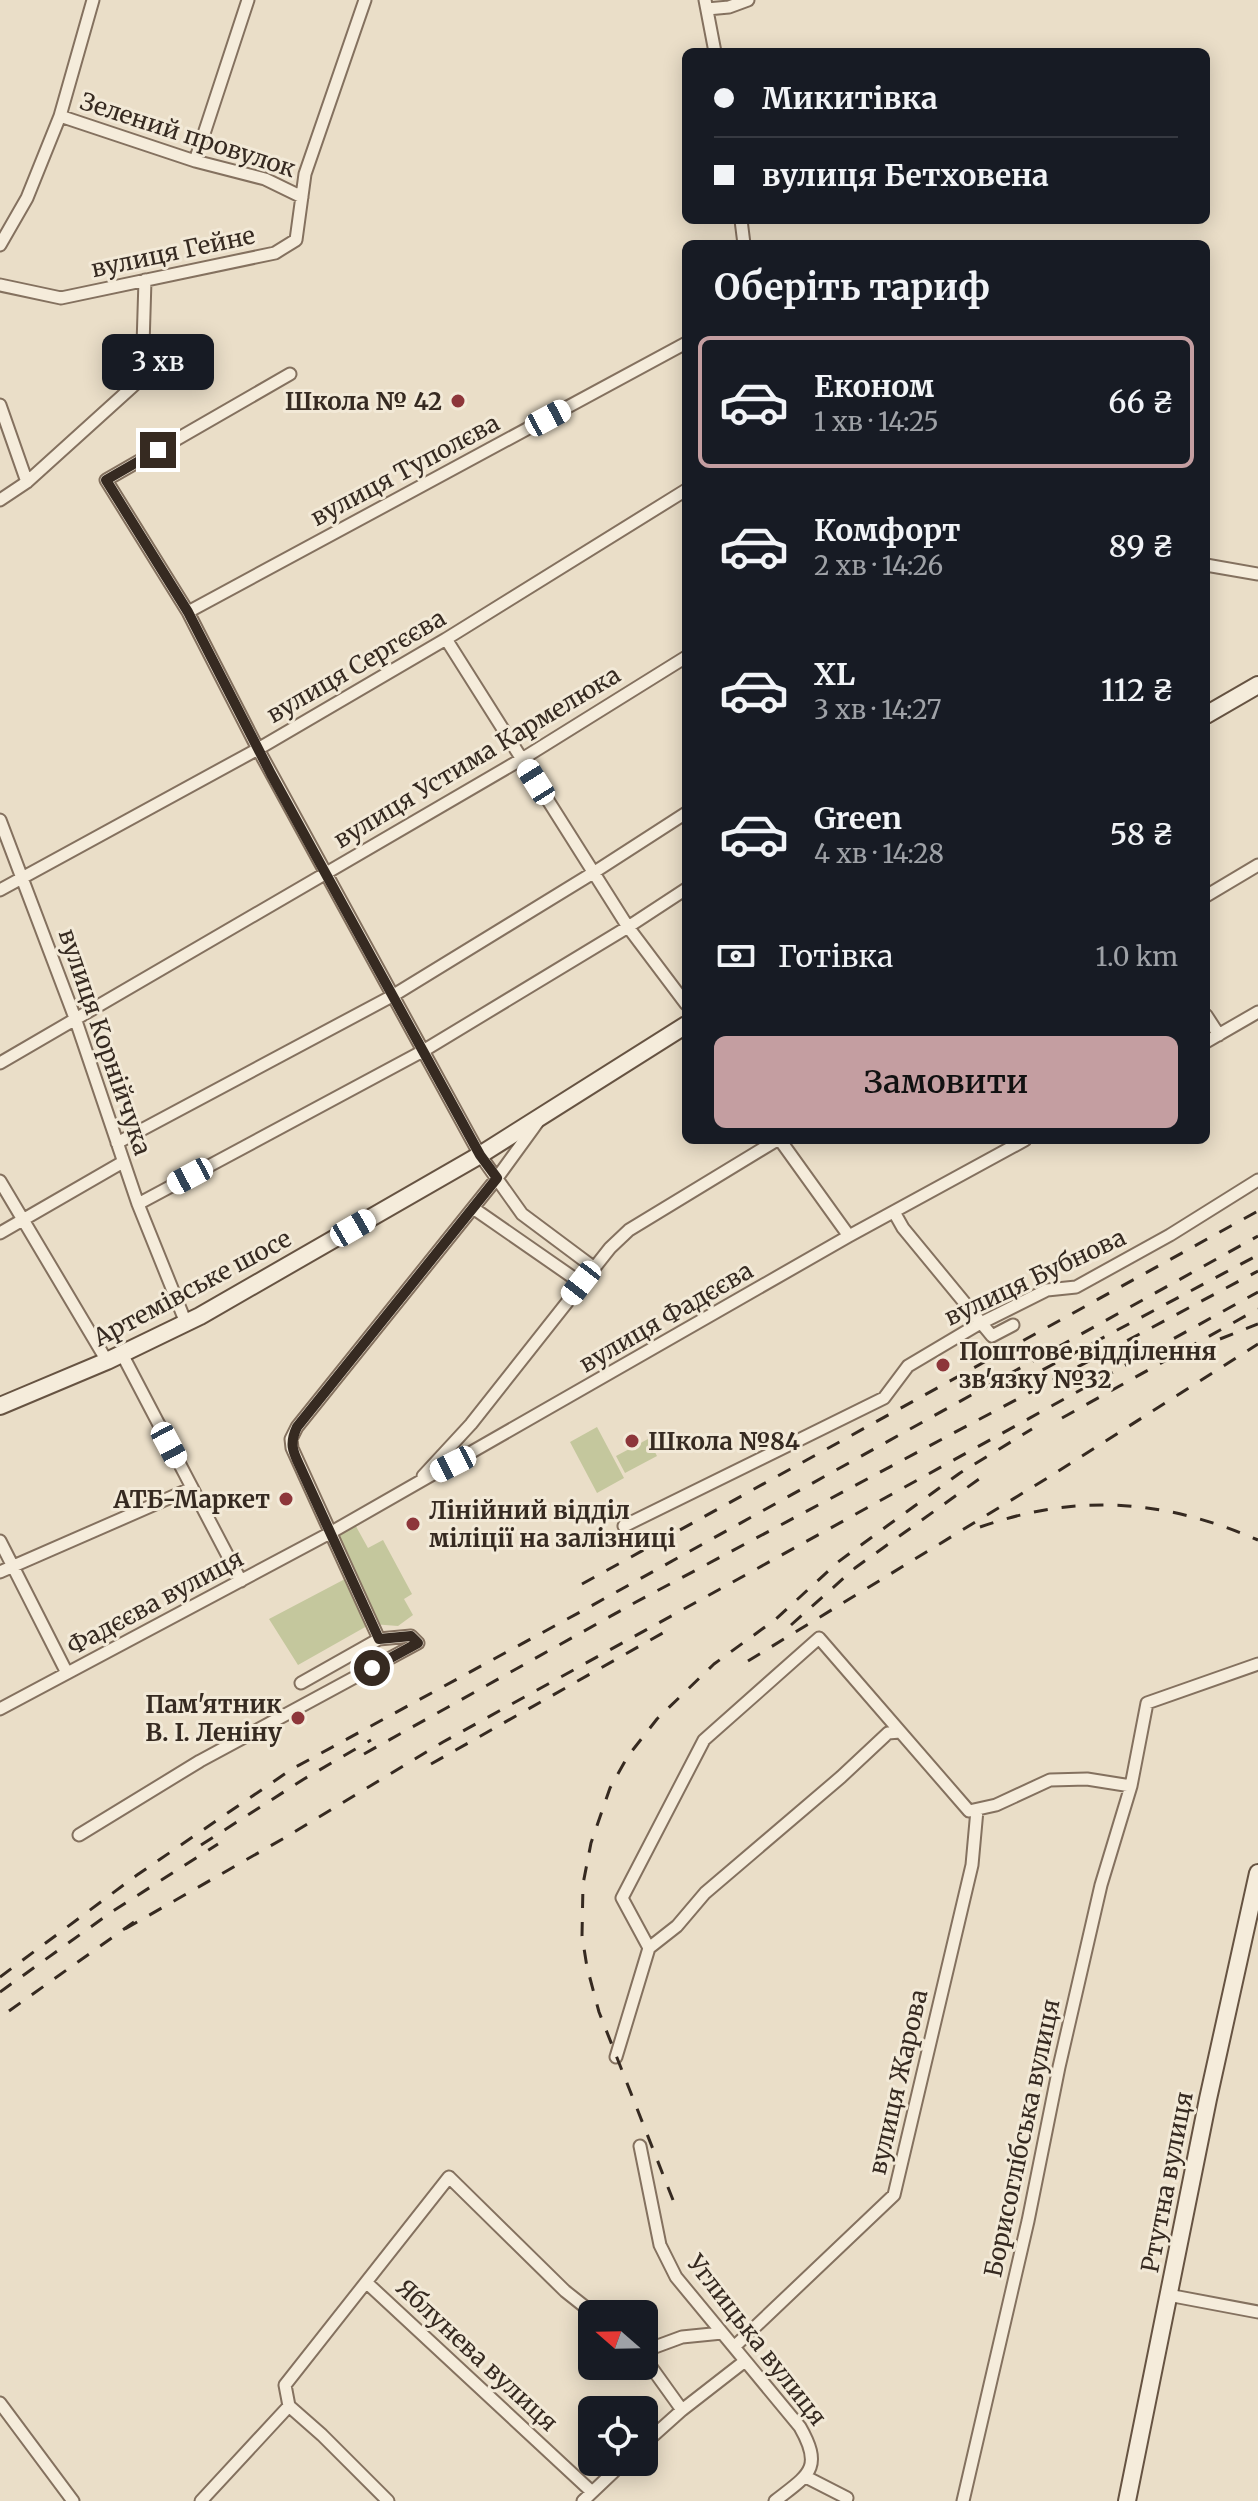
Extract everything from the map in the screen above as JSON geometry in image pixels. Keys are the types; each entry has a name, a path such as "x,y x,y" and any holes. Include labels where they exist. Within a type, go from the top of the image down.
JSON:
{"main road":[{"path":"1210,713 1258,685"},
{"name":"Артемівське шосе","path":"0,1406 186,1323 480,1155 682,1028"},
{"name":"Ртутна вулиця","path":"1127,2501 1211,2085 1258,1873"}],"street":[{"path":"0,245 27,198 60,116 93,0"},
{"path":"195,161 248,0"},
{"name":"вулиця Гейне","path":"0,285 61,298 275,253 296,240 305,174 365,0"},
{"path":"714,48 706,4 729,7 748,0"},
{"name":"Зелений провулок","path":"60,116 195,161 265,179 302,197"},
{"path":"0,500 27,482 142,378 145,280"},
{"name":"вулиця Туполєва","path":"188,612 682,345"},
{"path":"290,374 106,480 188,612 258,749 480,1155 522,1214 593,1267"},
{"path":"0,405 27,482"},
{"name":"вулиця Сергєєва","path":"0,890 258,749 446,639 682,492"},
{"path":"1210,566 1258,574"},
{"path":"446,639 628,927 682,999"},
{"name":"вулиця Устима Кармелюка","path":"0,1063 522,759 682,659"},
{"path":"117,1143 394,995 682,816"},
{"name":"вулиця Корнійчука","path":"0,820 75,1018 138,1204 186,1323"},
{"path":"1210,894 1258,865"},
{"path":"138,1204 423,1051 682,892"},
{"path":"1210,1040 1258,1012"},
{"path":"1210,1021 1219,1035"},
{"path":"379,1639 292,1448 291,1439 297,1427 497,1178 542,1116"},
{"path":"418,1482 471,1424 593,1267 629,1230 771,1144"},
{"path":"781,1144 849,1236"},
{"name":"вулиця Фадєєва","path":"330,1533 849,1236 1018,1144"},
{"path":"0,1233 123,1162"},
{"name":"вулиця Бубнова","path":"624,1526 884,1398 908,1366 1047,1290 1076,1287 1170,1235 1258,1180"},
{"path":"0,1181 115,1357 192,1488 241,1581"},
{"path":"473,1208 581,1283"},
{"path":"894,1212 903,1228 992,1336 1013,1325"},
{"path":"0,1572 192,1488"},
{"name":"Фадєєва вулиця","path":"0,1709 330,1533"},
{"path":"0,1541 67,1673"},
{"path":"79,1835 200,1761 418,1643 411,1636 379,1639 301,1683"},
{"path":"649,1948 622,1898 704,1740 819,1638 973,1810 996,1805 1050,1780 1087,1779 1131,1786"},
{"name":"Борисоглібська вулиця","path":"963,2501 1028,2221 1059,2067 1101,1885 1131,1786 1147,1703 1258,1664"},
{"path":"616,2057 649,1948 677,1926 705,1893 888,1733 900,1732"},
{"name":"вулиця Жарова","path":"734,2347 894,2195 972,1865 973,1810"},
{"name":"Углицька вулиця","path":"640,2146 660,2245 676,2277 800,2427 811,2446 812,2464 806,2477"},
{"path":"388,2501 289,2406 285,2385 449,2177 578,2301"},
{"name":"Яблунева вулиця","path":"367,2283 587,2496"},
{"path":"1168,2295 1258,2312"},
{"path":"658,2348 682,2337 722,2333"},
{"path":"658,2431 745,2361"},
{"path":"658,2375 682,2410"},
{"path":"0,2403 73,2501"},
{"path":"201,2501 289,2406"},
{"path":"587,2496 609,2476"},
{"path":"775,2501 806,2477 847,2498 846,2501"}],"green space":[{"path":"597,1427 624,1478 597,1493 570,1442"},
{"path":"648,1439 657,1456 625,1473 616,1456"},
{"path":"353,1521 368,1548 383,1540 412,1594 404,1599 413,1615 398,1626 372,1624 330,1533"},
{"path":"345,1579 367,1626 298,1665 269,1619"}],"railway":[{"path":"582,1584 1258,1211"},
{"path":"0,1977 137,1875 292,1769 1258,1236"},
{"path":"1018,1383 1258,1255"},
{"path":"364,1754 636,1602 1258,1271"},
{"path":"125,1929 443,1742 1258,1292"},
{"path":"1062,1418 1258,1309"},
{"path":"1220,1339 1258,1324"},
{"path":"748,1661 1049,1477 1258,1344"},
{"path":"673,2200 599,2012 582,1936 583,1884 591,1843 610,1788 628,1756 657,1719 714,1664 776,1619 838,1562 960,1473 1032,1429"},
{"path":"791,1625 855,1568 979,1479"},
{"path":"980,1527 1051,1509 1120,1505 1188,1516 1258,1540"},
{"path":"431,1764 668,1630"},
{"path":"201,1845 371,1740"},
{"path":"0,1992 113,1911 218,1844"},
{"path":"9,2011 134,1922"}],"place":[{"name":"Школа № 42","path":"458,401"},
{"name":"Поштове відділення зв'язку №32","path":"943,1365"},
{"name":"Школа №84","path":"632,1441"},
{"name":"АТБ-Маркет","path":"286,1499"},
{"name":"Лінійний відділ міліції на залізниці","path":"413,1524"},
{"name":"Пам'ятник В. І. Леніну","path":"298,1718"}],"route":[{"path":"158,450 106,480 188,612 326,874 480,1155 497,1178 297,1427 291,1439 302,1471 379,1639 411,1636 418,1643 372,1668"}]}
